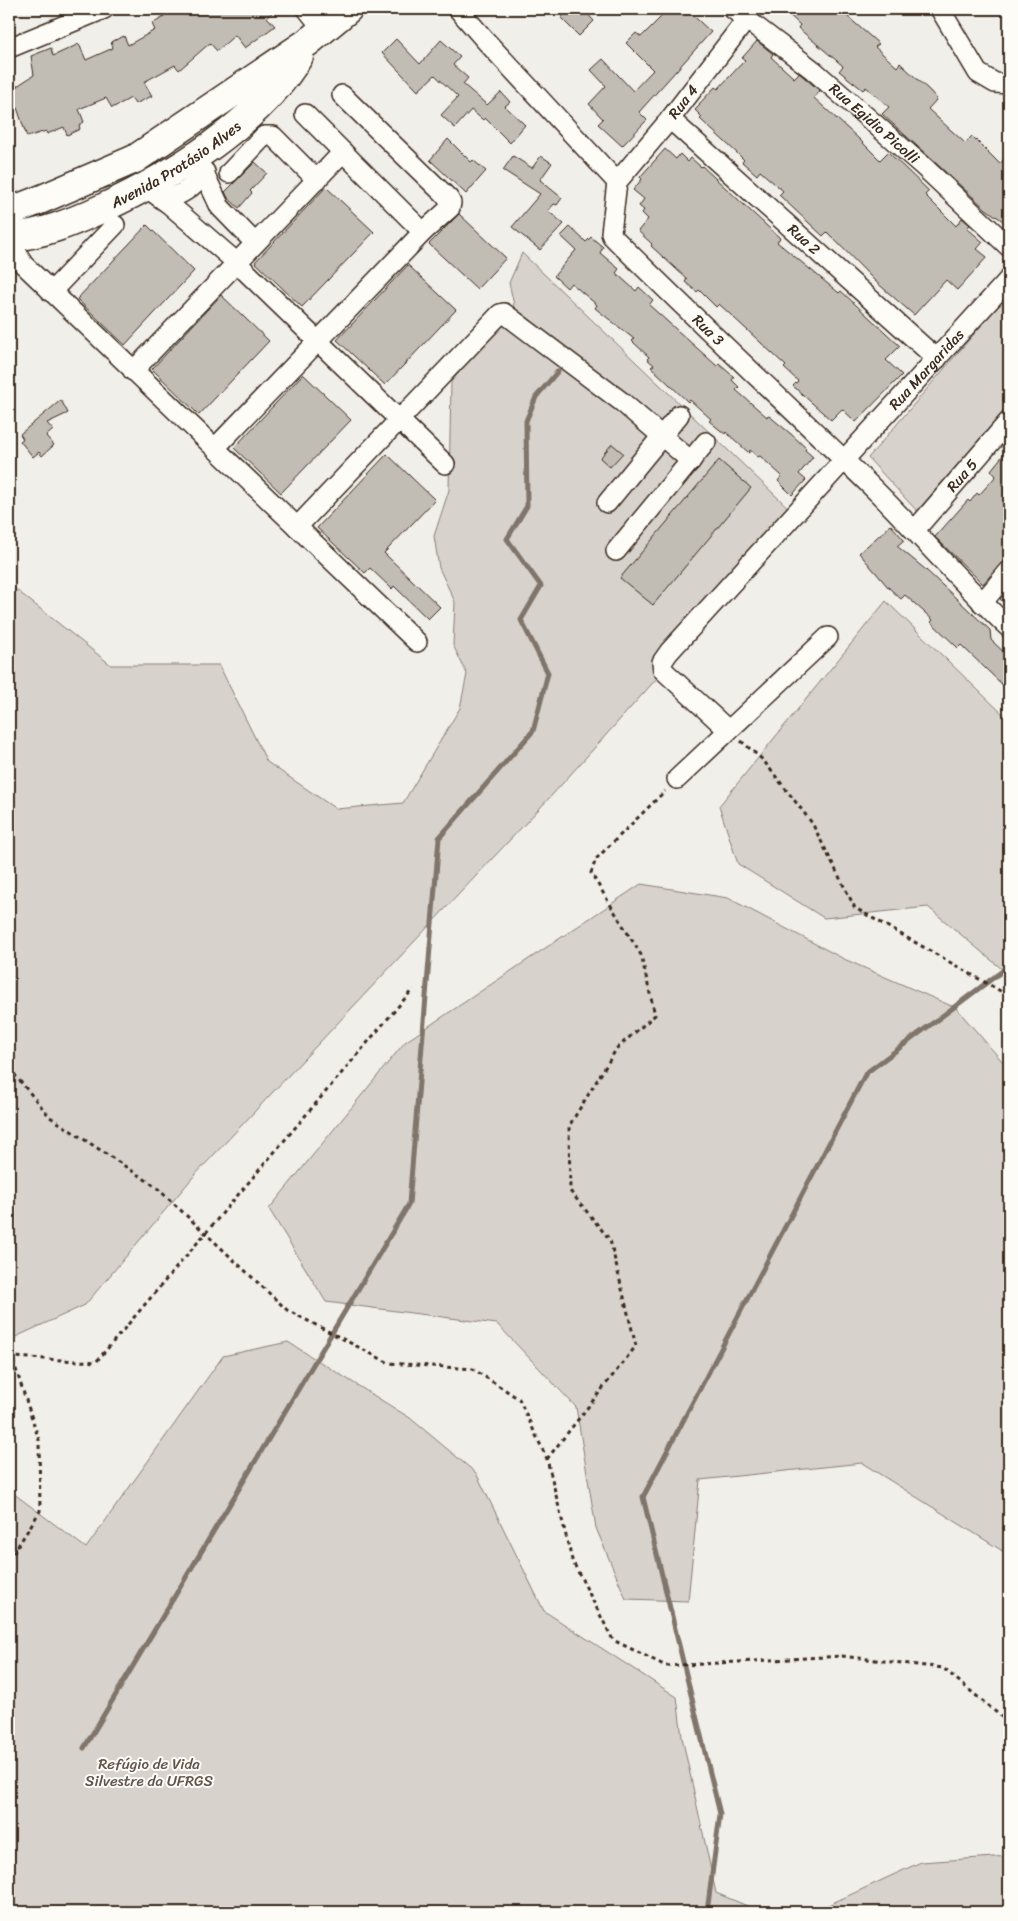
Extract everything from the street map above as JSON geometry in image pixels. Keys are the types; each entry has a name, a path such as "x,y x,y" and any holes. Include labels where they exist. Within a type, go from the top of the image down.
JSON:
{"main road":[{"name":"Avenida Protásio Alves","path":"9,212 135,159 197,117 312,27 348,9"},
{"name":"Avenida Protásio Alves","path":"9,237 26,236 153,192 205,158 288,74 312,27"},
{"path":"197,117 203,120 210,130 205,158"},
{"path":"69,188 66,195 70,210 82,218"}],"street":[{"path":"9,48 73,14 104,9"},
{"path":"458,9 617,182"},
{"path":"940,9 978,73 995,83 1009,84"},
{"name":"Rua 4","path":"617,182 670,119 740,14"},
{"name":"Rua Egidio Picolli","path":"740,14 813,70 924,167 1009,246"},
{"path":"214,448 423,232 450,208 452,203 342,95"},
{"path":"306,114 423,232"},
{"name":"Rua 2","path":"670,119 937,359"},
{"path":"230,173 264,136 269,135 273,136 316,180"},
{"path":"133,371 343,152"},
{"path":"205,158 220,207 255,243"},
{"name":"Rua 3","path":"617,182 612,236 672,297 915,530 982,603 1009,628"},
{"path":"153,192 236,262 445,464"},
{"path":"51,292 115,225"},
{"path":"9,237 23,264 51,292 417,642"},
{"name":"Rua Margaridas","path":"728,730 663,670 662,662 669,652 1009,278"},
{"path":"297,526 500,314 504,313 622,402 691,461"},
{"path":"606,503 680,415"},
{"name":"Rua 5","path":"915,530 1009,421"},
{"path":"616,551 706,442"},
{"path":"982,603 1009,572"},
{"path":"677,779 828,637"}],"path":[{"path":"728,730 763,760 812,823 855,908 1009,996"},
{"path":"547,1459 636,1346 610,1240 570,1191 569,1126 617,1048 655,1015 641,955 591,873 596,859 677,779"},
{"path":"12,1357 96,1362 413,989"},
{"path":"9,1068 50,1117 155,1186 287,1310 389,1363 473,1369 518,1399 547,1459 572,1560 612,1640 666,1666 842,1656 943,1668 1009,1723"},
{"path":"9,1347 38,1440 40,1511 9,1560"}],"green space":[{"path":"522,253 800,519 553,794 194,1176 85,1305 9,1340 9,584 111,665 219,665 267,762 336,809 403,803 460,708 467,674 453,645 455,602 439,568 434,536 449,490 451,382 514,305 509,283"},
{"path":"1009,293 1009,405 917,511 868,458"},
{"path":"886,601 1009,720 1009,975 928,907 824,918 738,864 719,806"},
{"path":"641,884 728,898 844,959 956,1008 1009,1069 1009,1555 862,1463 700,1480 688,1601 626,1599 596,1528 576,1407 497,1324 326,1302 269,1209 405,1042"},
{"name":"Refúgio de Vida Silvestre da UFRGS","path":"288,1342 410,1418 476,1473 544,1611 677,1697 682,1737 716,1893 762,1912 9,1912 9,1490 86,1548 223,1356"},
{"path":"1009,1856 1009,1912 813,1912 921,1862"}],"building":[{"path":"159,9 277,9 267,17 275,26 245,48 235,35 217,51 210,43 179,70 175,65 144,82 152,96 135,104 131,98 112,108 106,98 79,109 84,122 79,125 80,129 67,135 64,127 47,134 46,131 27,137 11,90 34,75 31,56 51,48 53,56 79,44 86,60 113,48 111,42 124,36 128,45 155,30 152,24 164,17"},
{"path":"570,9 573,9 579,15 584,10 594,21 579,36 561,18"},
{"path":"669,9 686,9 711,32 639,112 647,120 622,146 598,124 603,119 589,104 606,86 591,70 603,59 633,91 653,70 626,43 636,33 641,37"},
{"path":"783,9 839,9 879,44 875,47 897,67 900,63 930,91 937,99 928,109 965,143 972,136 1000,164 1009,153 1009,214 1003,221 986,209 882,114 889,107 866,87 863,90 839,71 843,66 798,28 800,25"},
{"path":"396,39 420,64 441,40 460,57 453,65 468,78 463,84 487,105 501,92 510,102 505,106 525,125 510,143 485,118 483,120 471,110 455,128 441,115 458,97 435,75 418,91 382,53"},
{"path":"757,41 773,54 771,57 794,78 799,73 820,91 814,98 880,160 888,152 929,191 925,195 956,226 962,218 970,225 967,228 983,242 977,249 987,257 957,290 946,280 914,315 875,281 827,232 823,236 779,195 783,191 760,171 757,175 742,162 744,160 700,119 702,117 695,110 699,104 715,87 718,89 745,60 742,58"},
{"path":"448,139 471,162 473,160 486,171 466,194 430,160"},
{"path":"665,149 676,159 680,154 688,162 691,158 702,166 780,238 777,242 839,293 841,291 900,346 886,360 902,375 856,422 842,409 831,420 793,386 798,381 784,368 786,366 719,304 716,307 699,290 697,292 685,282 687,279 651,246 652,244 638,231 648,219 642,213 644,210 639,206 644,199 633,190 642,179 640,177"},
{"path":"513,156 532,168 541,156 552,163 540,180 562,198 557,205 554,204 548,211 564,224 540,250 512,227 540,194 503,170"},
{"path":"255,162 267,173 250,191 252,193 239,208 228,198 225,192"},
{"path":"326,187 374,232 302,307 255,262"},
{"path":"459,214 506,258 477,289 429,244"},
{"path":"147,225 194,271 125,345 77,299"},
{"path":"570,227 586,242 591,237 603,247 600,253 619,269 616,273 636,291 639,287 653,300 649,305 717,366 719,364 734,377 732,380 739,387 736,390 806,448 805,450 813,457 799,474 806,480 792,495 778,481 782,476 760,456 758,457 750,450 749,453 726,432 725,434 709,421 711,419 690,400 688,402 651,367 654,365 647,359 649,357 632,341 634,339 595,308 597,305 571,283 567,288 554,276 576,250 561,236"},
{"path":"408,265 456,310 385,385 337,340"},
{"path":"221,295 269,341 199,415 152,369"},
{"path":"303,374 351,420 281,493 234,448"},
{"path":"61,400 68,413 47,423 53,430 46,436 54,445 42,456 39,452 33,457 20,441 23,439 20,434"},
{"path":"612,444 623,453 610,467 600,458"},
{"path":"1009,448 1009,560 1001,563 983,584 935,537 968,500 970,502 977,493 979,495 996,476 991,470"},
{"path":"387,454 435,500 384,553 440,607 428,619 394,586 392,589 370,568 365,573 317,528"},
{"path":"719,460 751,488 653,605 620,578"},
{"path":"891,525 904,540 897,546 926,570 990,630 991,640 1009,657 1009,691 961,645 958,648 931,622 933,620 905,595 901,599 888,587 859,553"},
{"path":"1009,588 1009,608 1000,599"}],"waterway":[{"path":"84,1748 409,1204 439,838 533,731 548,673 521,620 541,586 507,539 527,506 526,421 536,397 558,371"},
{"path":"707,1912 720,1814 643,1497 866,1073 1009,966"}]}
